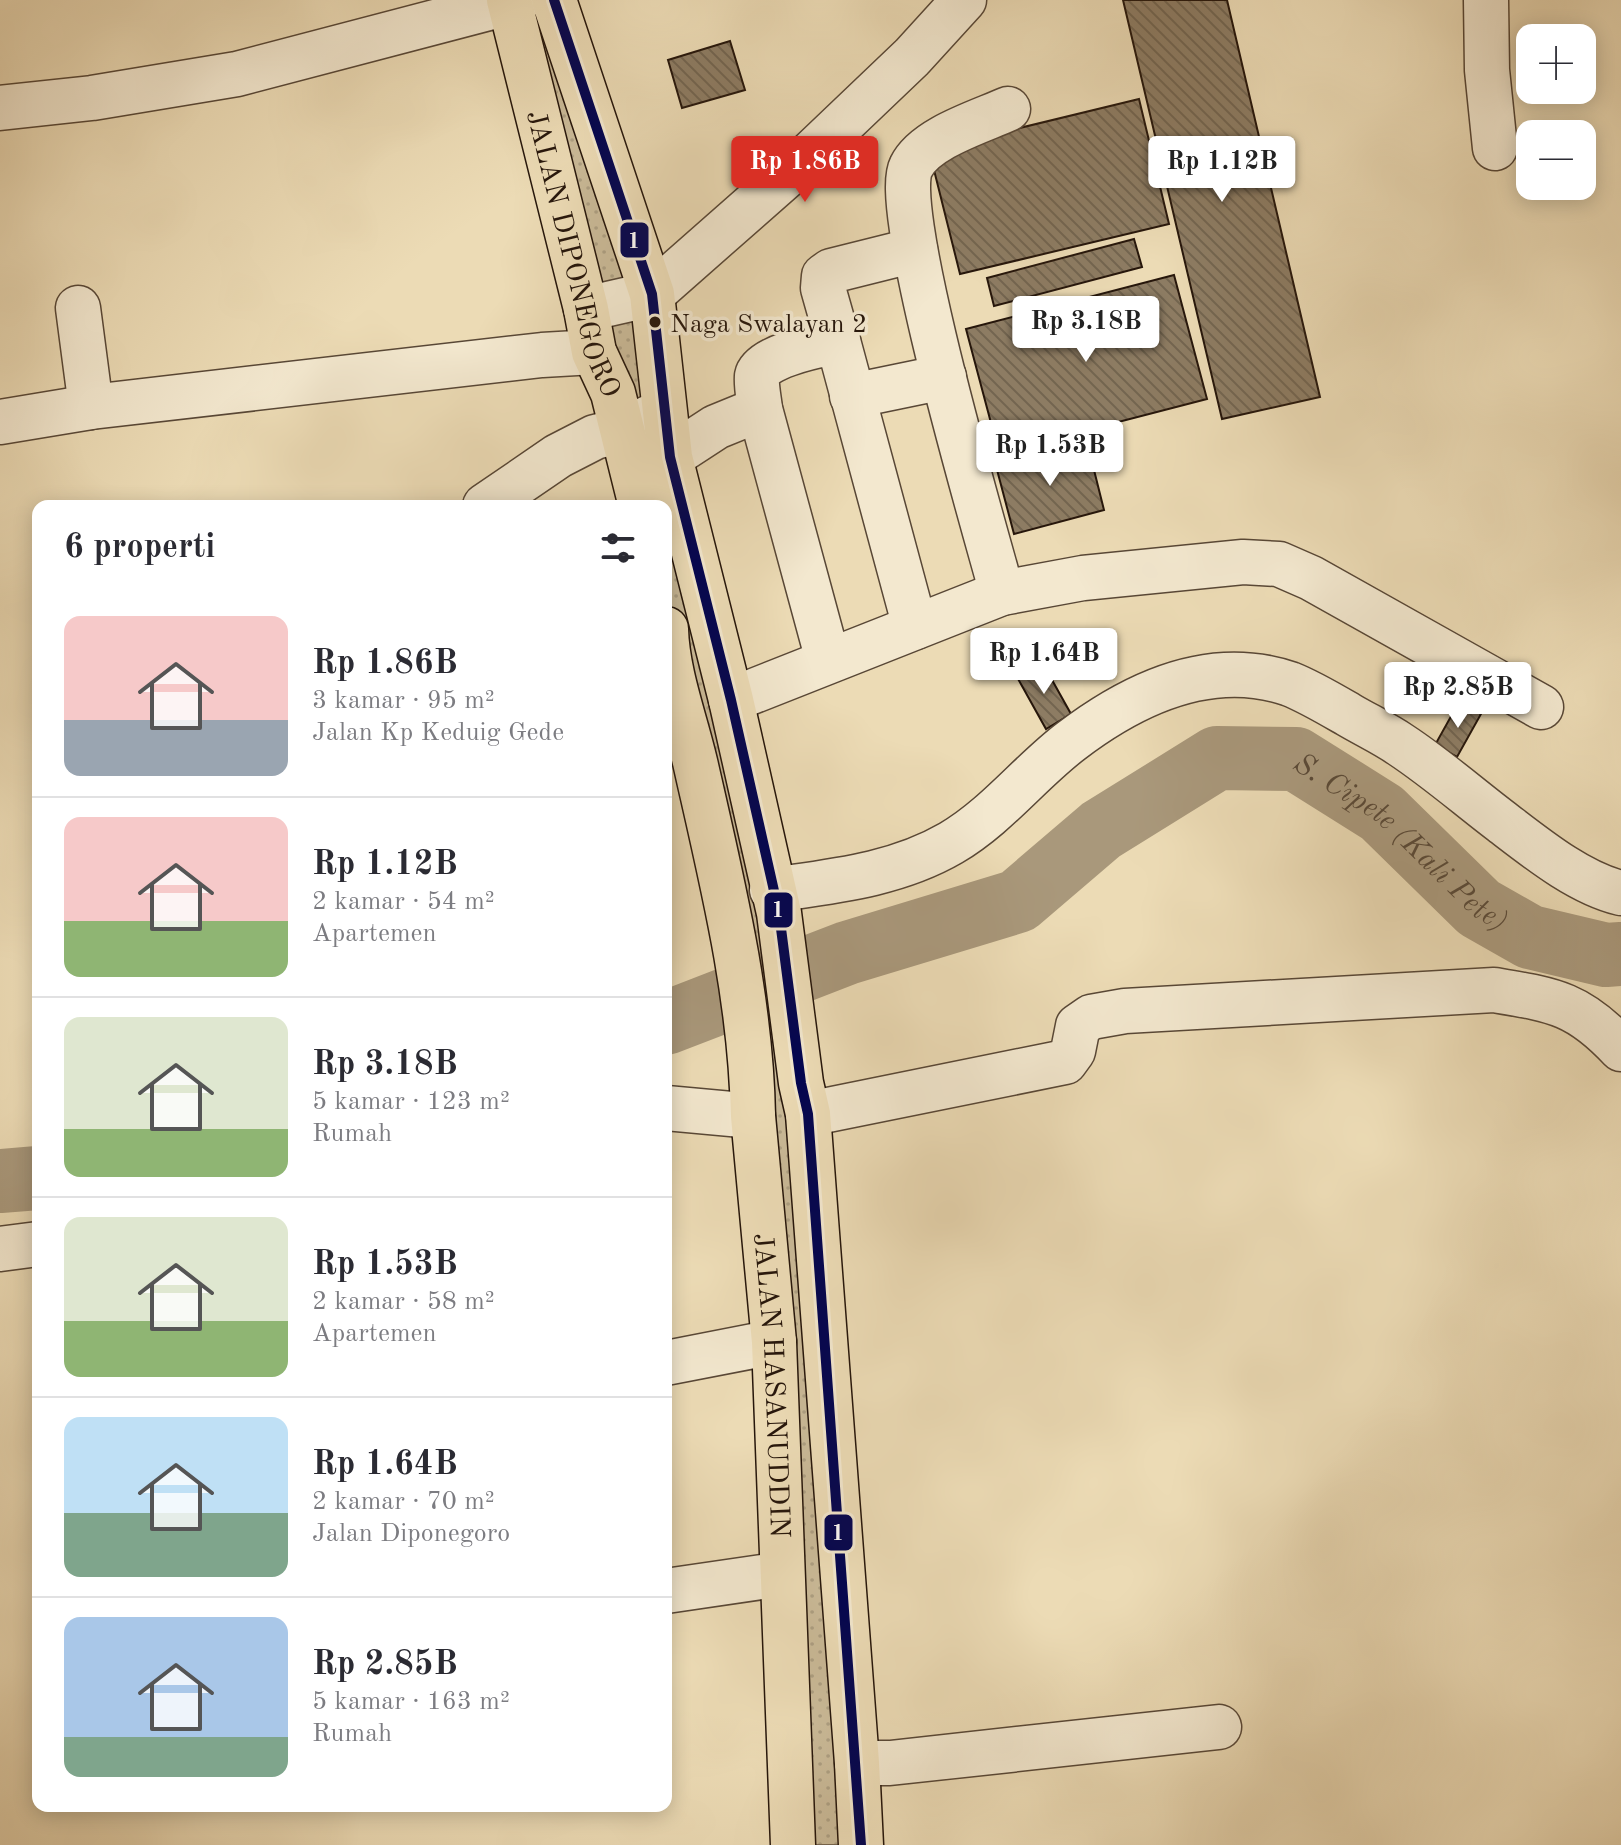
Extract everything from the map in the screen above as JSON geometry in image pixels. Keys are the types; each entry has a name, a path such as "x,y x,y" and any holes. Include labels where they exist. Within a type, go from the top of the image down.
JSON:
{"highway":[{"name":"JALAN DIPONEGORO","path":"554,0 652,294 666,410"},
{"name":"JALAN DIPONEGORO","path":"512,1 594,352 655,500"},
{"name":"JALAN DIPONEGORO","path":"672,545 731,700 775,902"},
{"path":"672,696 675,717 731,700"},
{"name":"JALAN HASANUDDIN","path":"675,717 732,928 752,1099 774,1342 793,1845"},
{"name":"JALAN HASANUDDIN","path":"775,902 805,1098 861,1845"},
{"path":"752,1099 805,1098"}],"street":[{"path":"586,309 652,294 803,161 912,57 964,0"},
{"path":"1486,0 1487,70 1495,148"},
{"path":"0,108 92,98 237,74 404,15 512,1"},
{"path":"1002,593 944,377 915,250 906,186 909,169 932,143 1008,109"},
{"path":"915,250 831,271 824,276 823,288 915,627"},
{"path":"78,308 91,407"},
{"path":"828,660 760,409 757,377 768,362 809,347 838,341"},
{"path":"0,422 91,407 542,355 594,352"},
{"path":"852,396 944,377"},
{"path":"642,466 716,427 760,409"},
{"path":"642,466 666,410"},
{"path":"494,500 558,456 595,437 642,466"},
{"path":"731,700 1002,593 1083,578 1243,562 1279,564 1311,578 1541,707"},
{"path":"775,902 916,861 953,842 992,812 1070,741 1122,707 1169,684 1219,674 1250,676 1289,684 1319,698 1402,745 1545,855 1605,889 1621,893"},
{"path":"805,1098 880,1101 1065,1062 1073,1051 1078,1026 1091,1017 1125,1011 1494,990 1554,1000 1595,1022 1621,1049"},
{"path":"672,1107 752,1099"},
{"path":"0,1249 32,1245"},
{"path":"672,1362 774,1342"},
{"path":"672,1590 782,1574"},
{"path":"857,1763 890,1763 1219,1727"}],"shaded area":[{"path":"509,0 554,0 652,294 772,890 861,1845 793,1845 753,1117 672,687 672,500 639,500"}],"building":[{"path":"1123,0 1227,0 1320,397 1222,419"},
{"path":"730,41 745,90 682,108 668,60"},
{"path":"1139,99 1169,224 960,274 929,150"},
{"path":"1134,239 1142,267 994,306 987,278"},
{"path":"1174,275 1207,399 999,453 966,329"},
{"path":"1087,442 1104,510 1014,534 996,466"},
{"path":"1042,662 1071,714 1046,729 1017,677"},
{"path":"1459,702 1481,714 1457,757 1435,745"}],"waterway":[{"name":"S. Cipete (Kali Pete)","path":"672,1021 847,953 1018,901 1101,830 1217,758 1296,759 1382,813 1479,908 1530,937 1606,955 1621,954"},
{"name":"S. Cipete (Kali Pete)","path":"0,1181 32,1178"}],"transit line":[{"name":"1","path":"554,0 652,294 670,457 731,700 779,913 801,1083 808,1114 861,1845"}],"place":[{"name":"Naga Swalayan 2","path":"655,322"}]}
